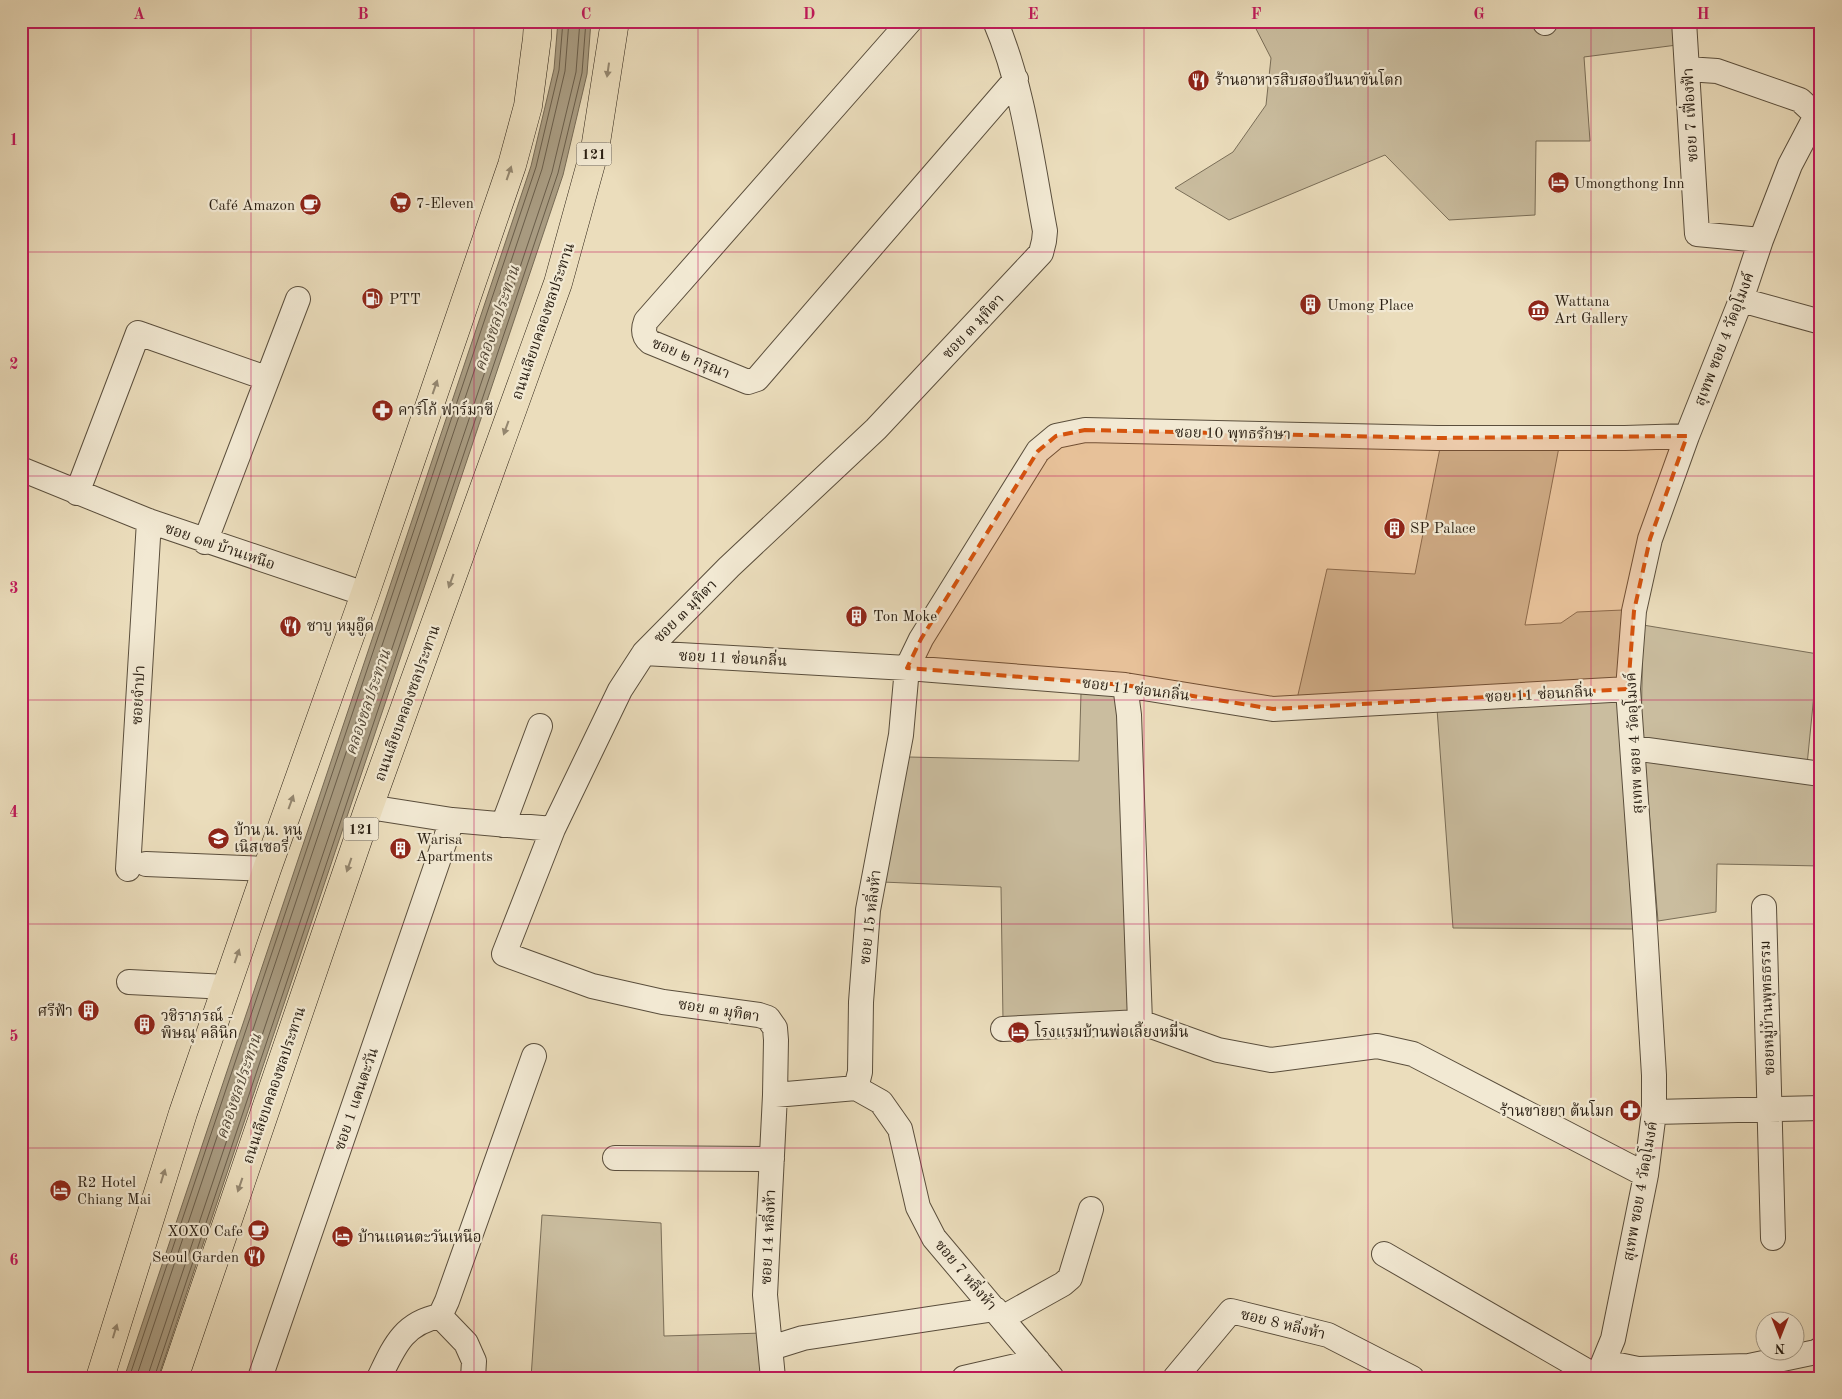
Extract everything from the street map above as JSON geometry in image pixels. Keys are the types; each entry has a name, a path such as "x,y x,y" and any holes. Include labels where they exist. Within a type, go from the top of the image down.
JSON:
{"main road":[{"path":"100,1378 183,1113 365,594 512,165 528,106 538,21"},
{"name":"ถนนเลียบคลองชลประทาน","path":"174,1378 369,807 558,283 595,150 614,21"}],"street":[{"name":"ซอย ๒ กรุณา","path":"910,21 646,321 643,327 644,333 650,342 748,382 757,379 1016,80"},
{"name":"ซอย ๓ มุทิตา","path":"775,1095 775,1028 768,1018 663,1002 592,986 504,954 553,829 620,690 644,653 729,567 876,429 1040,253 1045,231 1016,80 1007,48 995,21"},
{"name":"ซอย 7 เฟื่องฟ้า","path":"1684,21 1697,234 1761,240"},
{"path":"1687,68 1717,71 1800,100 1819,110"},
{"name":"สุเทพ ซอย 4 วัดอุโมงค์","path":"1600,1372 1613,1339 1646,1175 1654,1112 1654,1075 1628,689 1634,611 1648,548 1687,436 1741,300 1761,240 1790,165 1819,110"},
{"path":"205,542 266,378 298,299"},
{"path":"1741,300 1821,322"},
{"path":"77,492 138,333 266,378"},
{"name":"ซอย 10 พุทธรักษา","path":"907,668 921,638 1038,451 1056,436 1084,430 1437,438 1625,438 1687,436"},
{"name":"ซอย ๑๗ บ้านเหนือ","path":"21,469 148,522 365,594"},
{"name":"ซอยจำปา","path":"148,522 137,867 267,869"},
{"name":"ซอย 11 ซ่อนกลิ่น","path":"644,653 907,668 1125,685 1274,709 1628,689"},
{"name":"ซอย 15 หลิ่งห้า","path":"856,1088 860,1072 861,1002 868,910 901,735 907,668"},
{"path":"1125,685 1129,715 1140,1022"},
{"path":"503,825 540,726"},
{"path":"1633,748 1821,774"},
{"path":"369,807 452,820 553,829"},
{"name":"ซอย 1 แดนตะวัน","path":"260,1378 452,820"},
{"name":"ซอยหมู่บ้านพุทธธรรม","path":"1764,908 1773,1238"},
{"path":"129,982 227,986"},
{"path":"1003,1029 1140,1022 1218,1050 1271,1060 1377,1046 1413,1054 1646,1175"},
{"path":"440,1316 534,1056"},
{"path":"775,1095 856,1088"},
{"name":"ซอย 7 หลิ่งห้า","path":"856,1088 881,1102 900,1129 918,1207 934,1238 1045,1369"},
{"name":"ซอย 14 หลิ่งห้า","path":"773,1378 765,1295 775,1095"},
{"path":"1654,1112 1821,1108"},
{"path":"615,1158 772,1159"},
{"path":"770,1348 803,1338 998,1313 1063,1284 1070,1278 1091,1209"},
{"path":"1384,1254 1600,1372 1749,1366 1816,1352 1821,1349"},
{"name":"ซอย 8 หลิ่งห้า","path":"1176,1378 1231,1311 1328,1335 1412,1378"},
{"path":"379,1378 394,1346 413,1325 426,1318 440,1316"},
{"path":"440,1316 466,1343 474,1361 473,1378"},
{"path":"964,1378 1045,1369"}],"highlighted area":[{"path":"1085,430 1437,438 1687,436 1650,539 1634,611 1628,689 1273,709 1125,685 907,668 921,639 1038,451 1056,436"}],"shaded area":[{"path":"1252,21 1677,21 1677,45 1584,57 1590,141 1536,141 1535,215 1449,220 1385,155 1229,220 1175,188 1233,152 1266,105 1271,58"},
{"path":"1559,447 1525,625 1561,623 1577,612 1623,610 1622,684 1297,699 1327,569 1415,574 1440,448"},
{"path":"1643,625 1818,654 1807,765 1641,742"},
{"path":"1081,693 1118,693 1131,1015 1003,1021 1001,887 882,882 909,757 1079,761"},
{"path":"1621,697 1639,929 1453,928 1437,709"},
{"path":"1645,761 1821,785 1821,866 1717,864 1716,912 1658,921"},
{"path":"542,1215 661,1223 664,1336 763,1333 764,1378 531,1378"}],"water":[{"name":"คลองชลประทาน","path":"558,21 591,21 587,74 563,175 158,1378 124,1378 531,166 554,69"}],"place":[{"name":"ร้านอาหารสิบสองปันนาขันโตก","path":"1199,80"},
{"name":"Umongthong Inn","path":"1558,183"},
{"name":"7-Eleven","path":"400,203"},
{"name":"Café Amazon","path":"311,205"},
{"name":"PTT","path":"373,299"},
{"name":"Umong Place","path":"1311,305"},
{"name":"Wattana Art Gallery","path":"1538,310"},
{"name":"คาร์โก้ ฟาร์มาซี","path":"382,410"},
{"name":"SP Palace","path":"1394,528"},
{"name":"Ton Moke","path":"857,616"},
{"name":"ชาบู หมูอู๊ด","path":"291,626"},
{"name":"บ้าน น. หนู เนิสเซอรี่","path":"218,839"},
{"name":"Warisa Apartments","path":"400,848"},
{"name":"ศรีฟ้า","path":"89,1011"},
{"name":"วชิราภรณ์ - พิษณุ คลินิก","path":"145,1025"},
{"name":"โรงแรมบ้านพ่อเลี้ยงหมื่น","path":"1019,1032"},
{"name":"ร้านขายยา ต้นโมก","path":"1630,1111"},
{"name":"R2 Hotel Chiang Mai","path":"61,1191"},
{"name":"XOXO Cafe","path":"259,1231"},
{"name":"บ้านแดนตะวันเหนือ","path":"342,1237"},
{"name":"Seoul Garden","path":"255,1257"}]}
